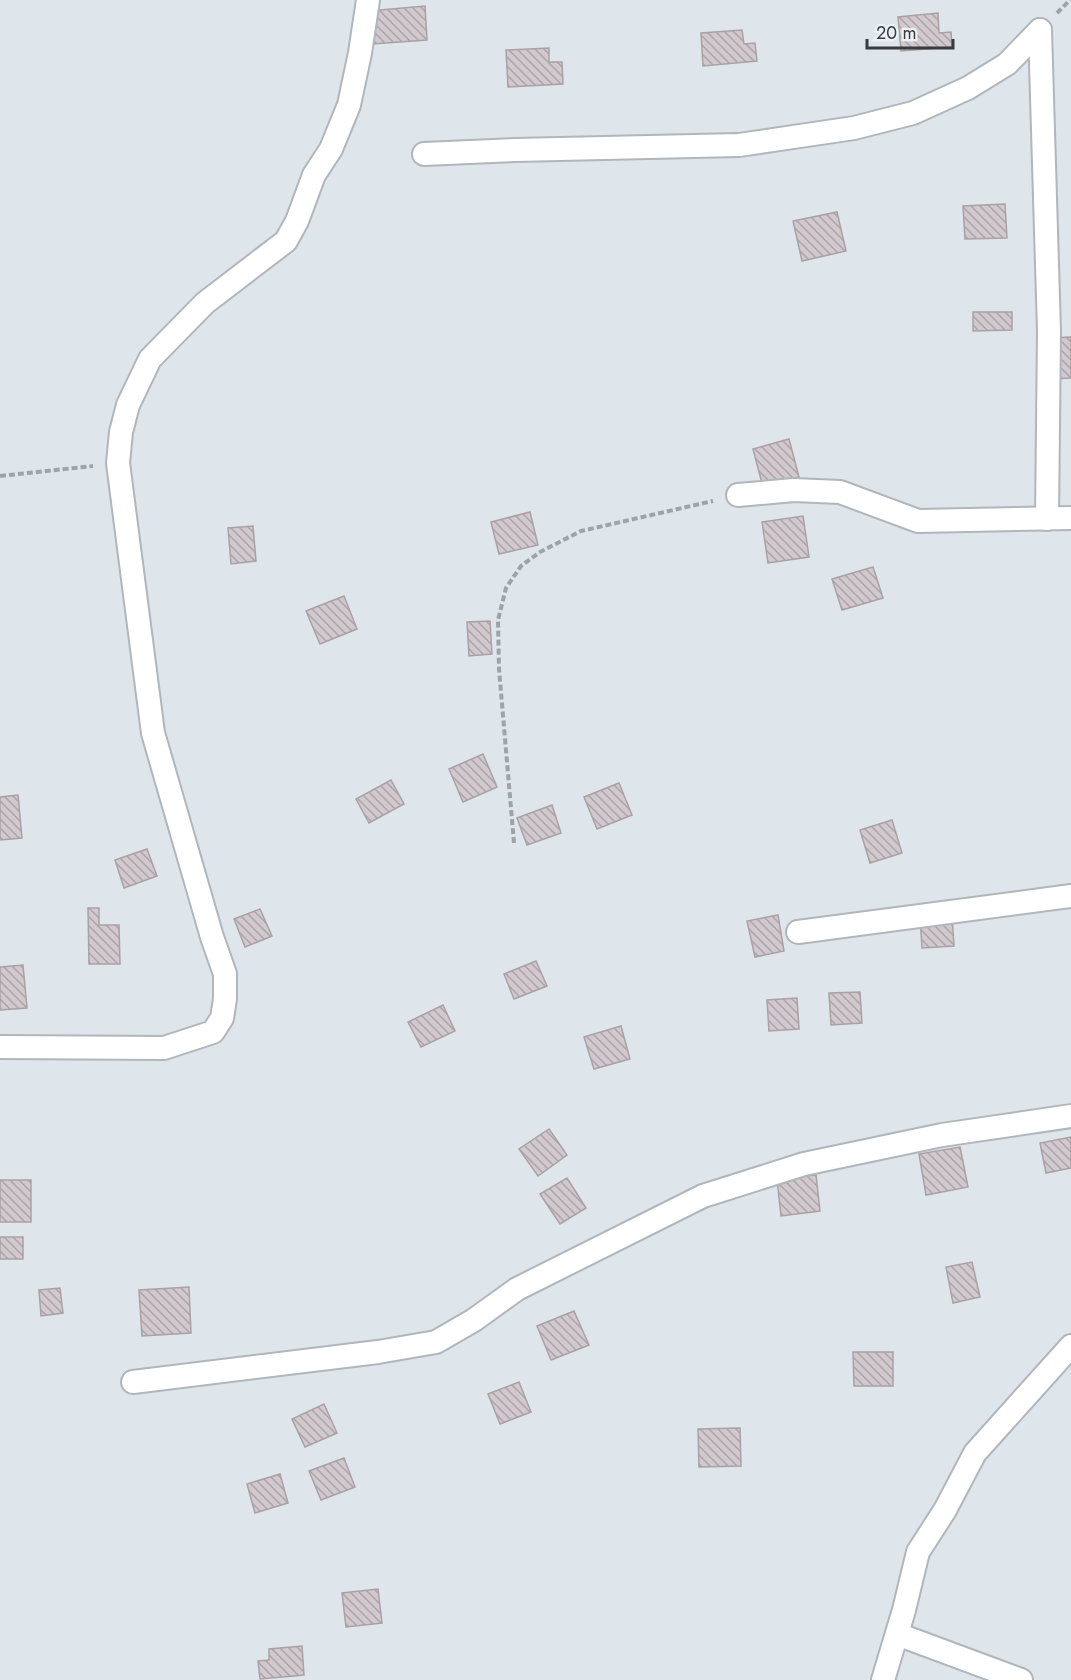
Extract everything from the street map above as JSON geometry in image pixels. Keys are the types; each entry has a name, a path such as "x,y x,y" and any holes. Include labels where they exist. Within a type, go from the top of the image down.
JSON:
{"street":[{"path":"0,1047 164,1048 213,1032 222,1018 225,974 212,937 153,733 118,464 121,432 128,405 150,359 205,303 286,241 297,221 314,175 331,149 349,105 368,0"},
{"path":"424,154 740,145 854,128 913,113 968,88 1007,64 1040,30 1049,331 1047,519"},
{"path":"738,495 794,490 840,492 918,521 1071,518"},
{"path":"798,932 1071,896"},
{"path":"133,1382 378,1352 436,1342 474,1320 517,1289 703,1196 804,1164 942,1135 1071,1116"},
{"path":"883,1680 918,1552 945,1510 975,1453 1071,1346"},
{"path":"897,1634 1020,1680"}],"path":[{"path":"0,476 118,464"},
{"path":"514,843 499,669 498,620 506,588 521,566 540,552 580,531 738,495"}],"building":[{"path":"425,6 427,40 372,44 369,11"},
{"path":"938,13 939,33 951,32 952,47 901,51 898,17"},
{"path":"742,30 744,44 755,43 757,61 703,66 701,33"},
{"path":"549,48 549,62 562,62 563,84 508,87 506,50"},
{"path":"1005,204 1007,238 965,239 963,206"},
{"path":"837,212 846,251 802,261 793,221"},
{"path":"973,312 1012,312 1012,330 973,331"},
{"path":"1071,337 1071,378 1055,379 1053,338"},
{"path":"789,439 799,477 763,487 753,449"},
{"path":"530,512 538,545 499,554 491,522"},
{"path":"803,516 809,557 768,563 762,522"},
{"path":"253,526 256,561 231,564 228,528"},
{"path":"873,567 883,598 842,610 832,579"},
{"path":"344,596 357,629 320,644 306,611"},
{"path":"490,621 492,654 469,656 467,622"},
{"path":"483,754 497,787 463,802 449,769"},
{"path":"391,780 404,804 369,823 356,799"},
{"path":"619,783 632,815 597,829 584,797"},
{"path":"18,795 22,838 0,840 0,797"},
{"path":"552,805 561,833 527,845 517,818"},
{"path":"892,820 902,853 870,863 860,830"},
{"path":"147,849 157,876 124,888 115,860"},
{"path":"88,908 99,908 99,925 119,925 120,964 89,964"},
{"path":"260,909 272,936 245,947 234,919"},
{"path":"778,915 784,951 755,957 747,921"},
{"path":"952,915 954,946 922,948 920,917"},
{"path":"536,961 547,986 514,999 504,974"},
{"path":"23,965 27,1008 0,1010 0,967"},
{"path":"860,992 862,1023 831,1025 829,993"},
{"path":"797,998 799,1029 769,1031 767,1000"},
{"path":"443,1005 455,1031 421,1047 408,1022"},
{"path":"621,1026 630,1059 594,1069 584,1037"},
{"path":"549,1129 567,1155 538,1176 519,1149"},
{"path":"1071,1137 1071,1168 1046,1173 1040,1143"},
{"path":"960,1147 968,1187 926,1195 919,1154"},
{"path":"816,1175 820,1211 781,1216 777,1179"},
{"path":"567,1178 586,1208 560,1224 540,1194"},
{"path":"0,1180 31,1180 31,1222 0,1222"},
{"path":"0,1237 23,1237 23,1259 0,1259"},
{"path":"972,1262 980,1297 953,1303 946,1267"},
{"path":"189,1287 191,1333 142,1336 139,1290"},
{"path":"60,1288 63,1313 41,1316 39,1290"},
{"path":"574,1311 589,1345 551,1360 537,1326"},
{"path":"853,1352 893,1352 893,1386 854,1386"},
{"path":"519,1382 531,1412 500,1424 488,1394"},
{"path":"324,1404 337,1433 305,1447 292,1419"},
{"path":"740,1428 741,1466 699,1467 698,1429"},
{"path":"344,1458 355,1487 321,1500 309,1471"},
{"path":"280,1474 288,1503 255,1513 247,1484"},
{"path":"378,1589 382,1623 346,1627 342,1593"},
{"path":"302,1646 304,1675 260,1679 258,1661 269,1660 269,1649"}]}
